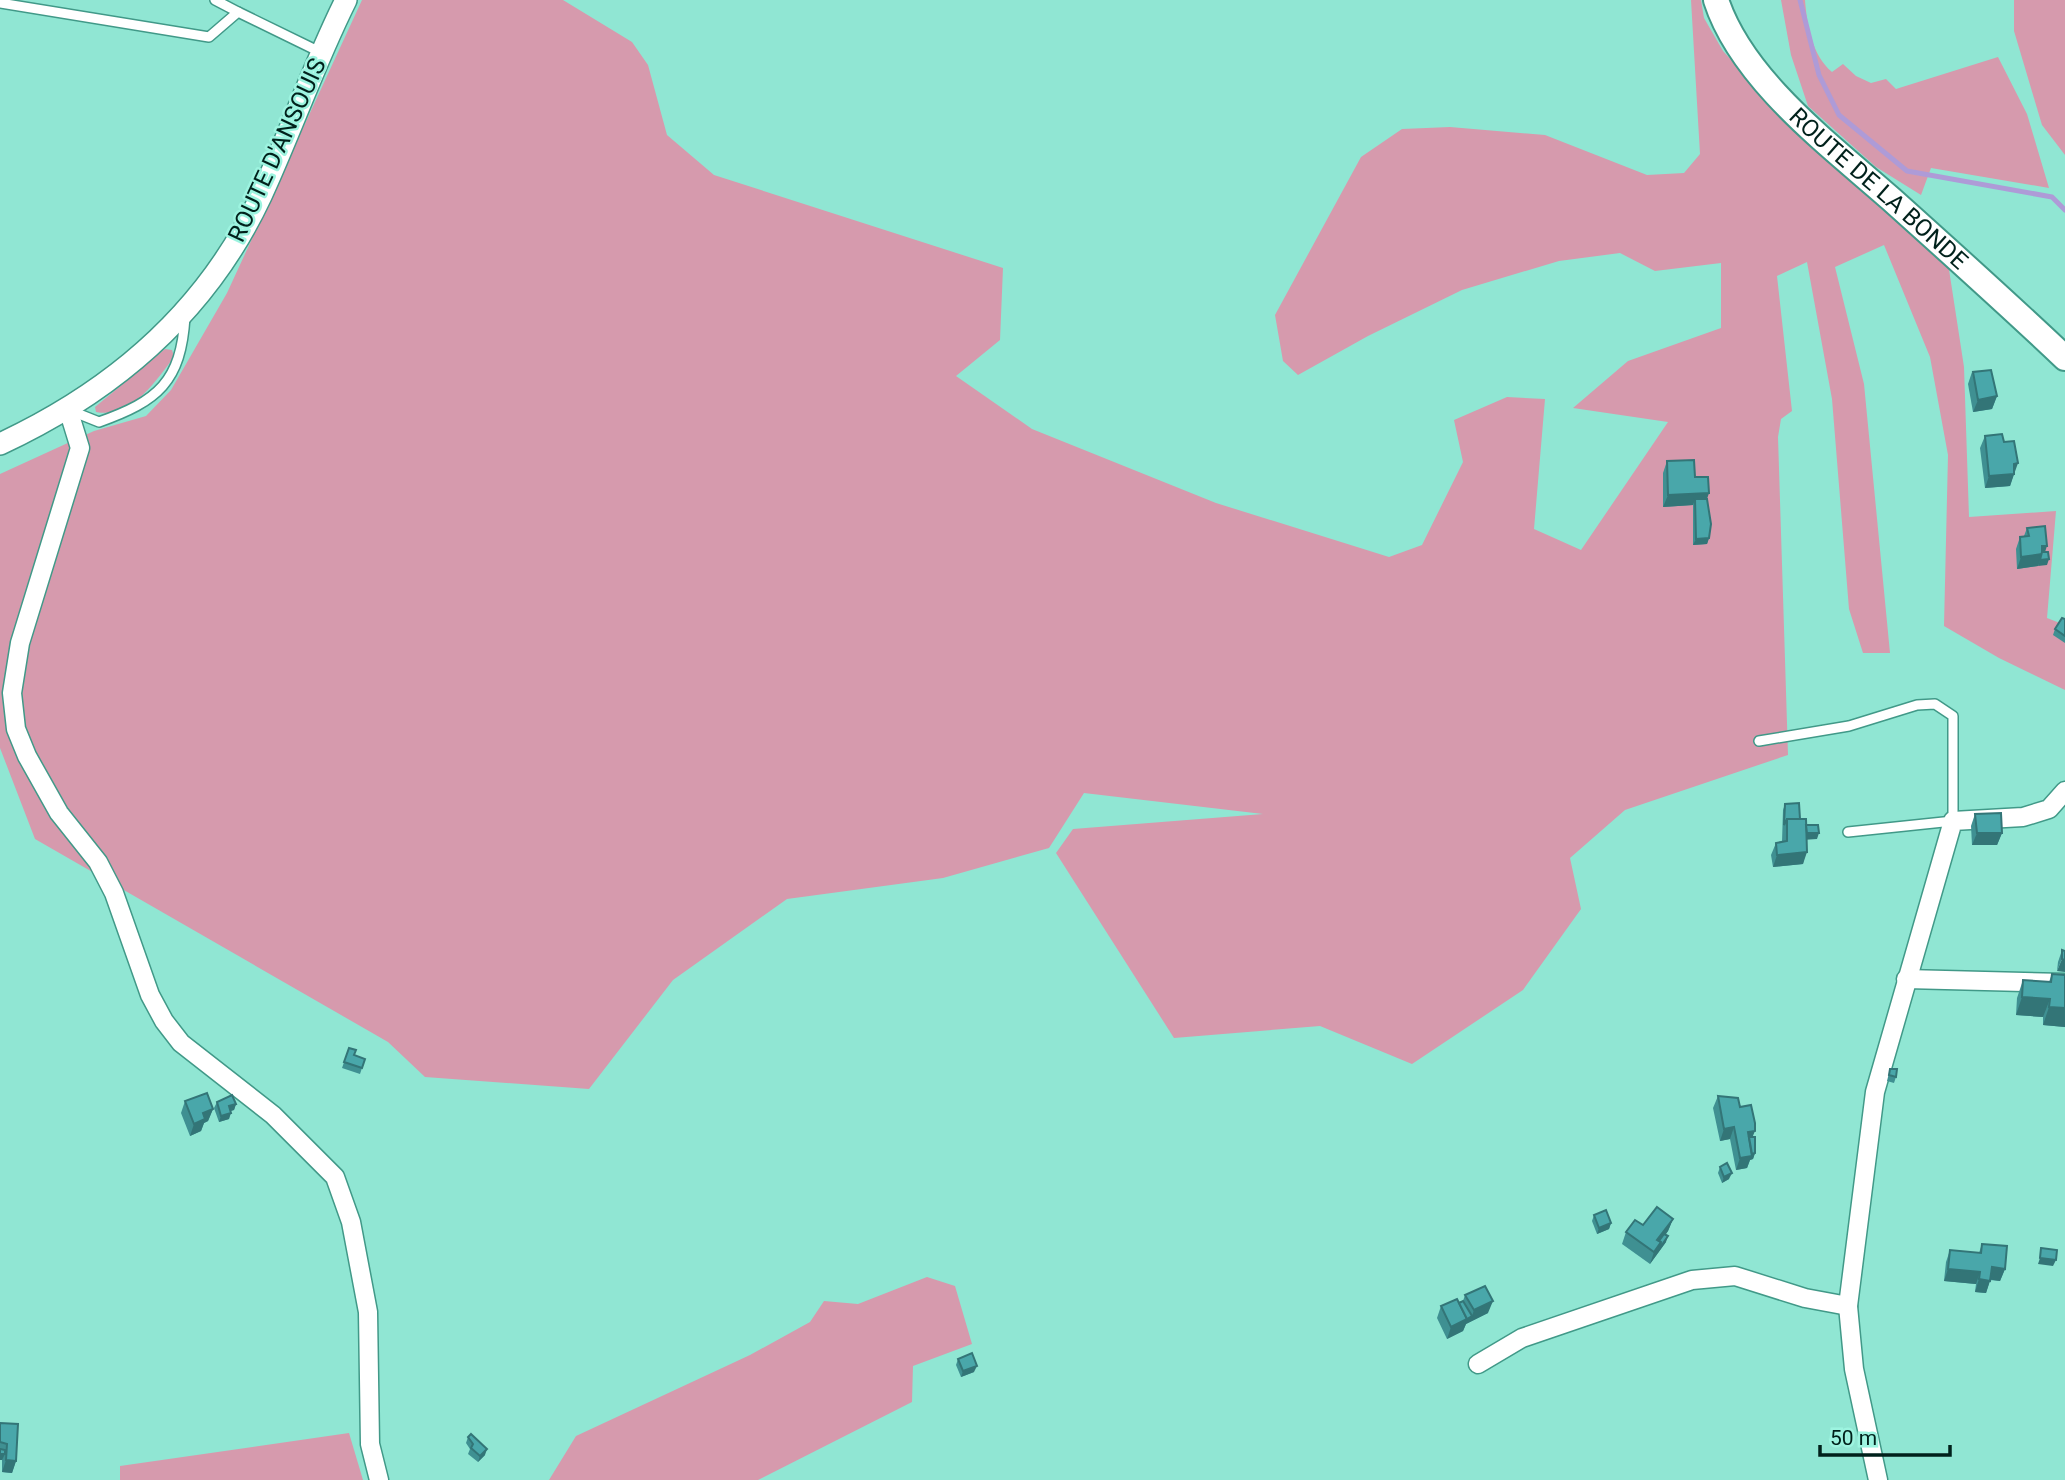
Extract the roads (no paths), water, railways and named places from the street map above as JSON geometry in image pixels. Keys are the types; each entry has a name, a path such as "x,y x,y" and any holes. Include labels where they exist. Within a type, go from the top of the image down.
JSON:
{"main road":[{"name":"ROUTE DE LA BONDE","path":"1716,0 1734,39 1756,69 1804,121 2065,358"}],"street":[{"name":"ROUTE D'ANSOUIS","path":"0,444 68,409 144,353 185,313 234,247 261,197 346,0"},
{"path":"68,409 80,448 20,643 12,693 16,729 59,813 104,872 150,995 164,1021 181,1043 273,1115 335,1177 351,1222 368,1312 370,1444 379,1480"},
{"path":"1878,1480 1854,1369 1848,1306 1875,1092 1953,821 2023,817 2049,809 2065,791"},
{"path":"1906,979 1976,983 2065,983"},
{"path":"1478,1364 1522,1338 1692,1280 1735,1276 1805,1298 1848,1306"}],"lane":[{"path":"215,0 322,52"},
{"path":"0,3 209,37 238,12"},
{"path":"68,409 99,422 135,409 174,374 183,341 185,313"},
{"path":"1759,741 1849,726 1917,705 1935,704 1953,716 1953,821 1848,832"}],"waterway":[{"path":"1800,0 1819,75 1839,115 1907,171 2052,197 2065,210"}]}
